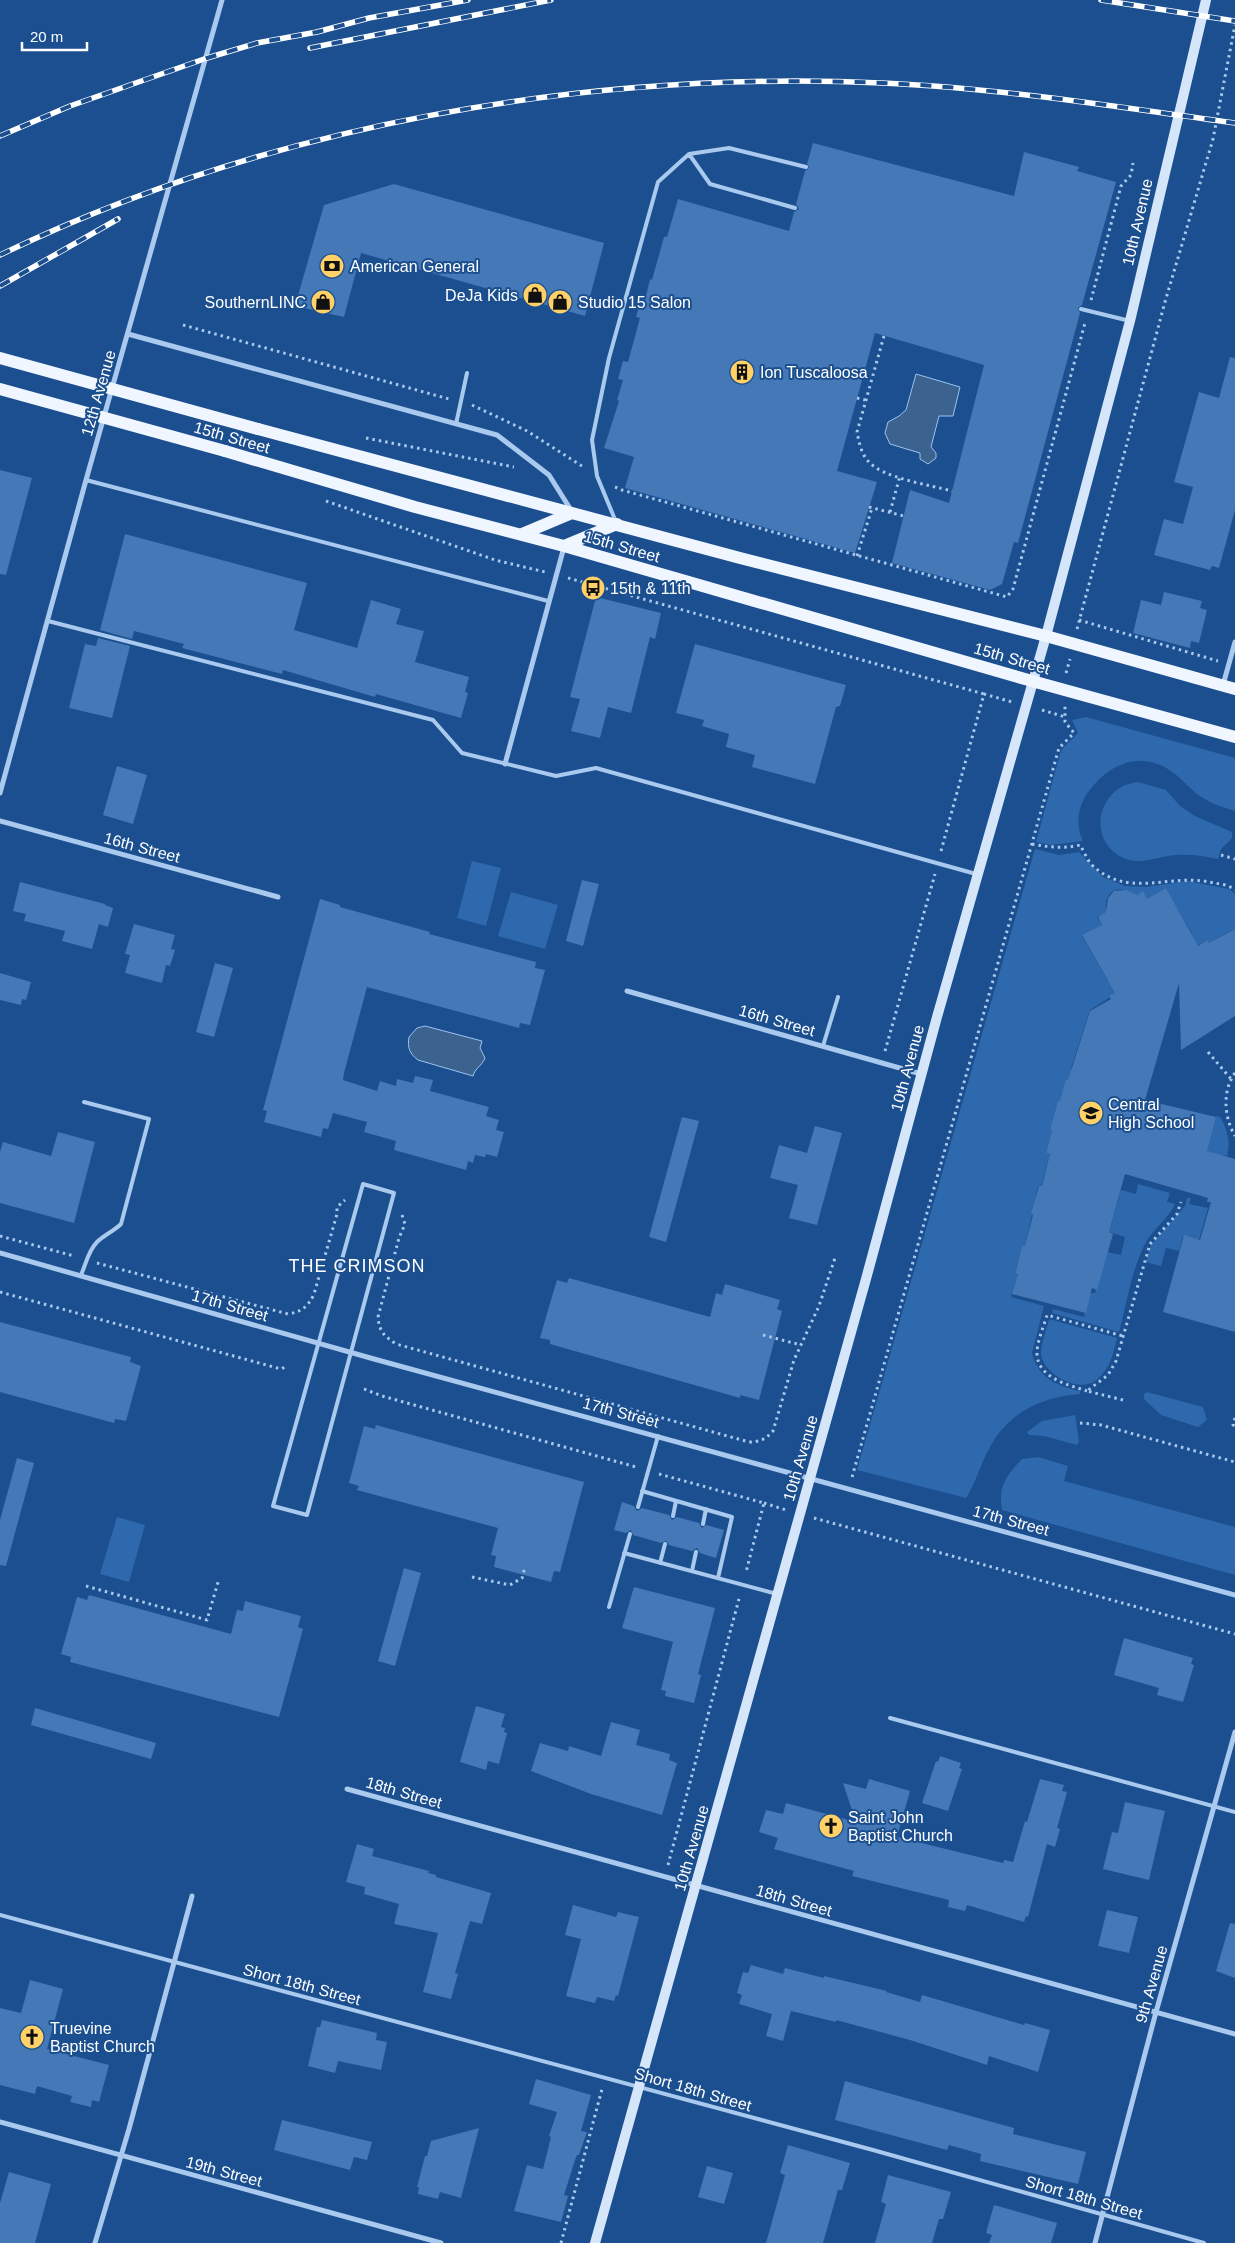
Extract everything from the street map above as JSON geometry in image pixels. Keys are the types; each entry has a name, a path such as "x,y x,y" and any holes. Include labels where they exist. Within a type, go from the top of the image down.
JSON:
{"main road":[{"name":"10th Avenue","path":"595,2243 800,1514 921,1074 1046,636 1130,320 1206,0"},
{"name":"15th Street","path":"0,358 572,513 1046,636 1229,687"},
{"name":"15th Street","path":"0,389 225,451 415,507 522,534 1032,681 1235,737"},
{"path":"522,534 572,513"},
{"path":"564,546 617,524"}],"street":[{"name":"12th Avenue","path":"0,793 86,480 222,0"},
{"path":"128,334 497,435 534,461 550,475 572,513"},
{"path":"505,764 564,546"},
{"path":"1229,687 1229,664 1235,642"},
{"name":"16th Street","path":"0,822 278,897"},
{"name":"16th Street","path":"626,991 921,1074"},
{"name":"17th Street","path":"0,1253 352,1353 1235,1595"},
{"name":"9th Avenue","path":"1096,2243 1156,2012 1235,1732"},
{"name":"18th Street","path":"347,1789 1235,2034"},
{"path":"95,2243 121,2156 192,1896"},
{"name":"19th Street","path":"0,2122 441,2243"}],"lane":[{"path":"617,524 597,476 592,440 609,358 658,182 689,154 729,148 806,167"},
{"path":"689,154 710,184 795,208"},
{"path":"1081,309 1130,320"},
{"path":"456,424 467,373"},
{"path":"86,480 548,601"},
{"path":"48,621 433,720 462,753 556,776 596,768 978,874"},
{"path":"823,1046 838,997"},
{"path":"81,1275 90,1252 98,1240 121,1224 149,1120 84,1102"},
{"path":"363,1184 394,1193 307,1515 273,1506 363,1184"},
{"path":"638,1507 658,1436"},
{"path":"642,1491 732,1517 718,1578"},
{"path":"672,1516 676,1501"},
{"path":"703,1524 706,1510"},
{"path":"609,1607 630,1534"},
{"path":"660,1563 665,1544"},
{"path":"692,1571 696,1552"},
{"path":"624,1553 777,1594"},
{"path":"890,1718 1235,1812"},
{"name":"Short 18th Street","path":"0,1915 873,2150 1204,2243"}],"path":[{"path":"849,1488 1059,748 1074,733 1065,722 1065,677 1079,620 1113,504 1165,302 1213,139 1235,25"},
{"path":"183,326 477,406 527,431 622,490 1007,597 1013,589 1121,186 1131,175 1133,163"},
{"path":"884,336 857,432 861,448 868,462 883,471 952,491"},
{"path":"857,398 865,400"},
{"path":"361,437 488,460 515,467"},
{"path":"890,512 900,476"},
{"path":"318,498 495,560 556,575 1065,717"},
{"path":"857,556 870,507 904,516"},
{"path":"1079,620 1229,664"},
{"path":"882,1063 984,694"},
{"path":"1032,844 1052,848 1068,848 1080,845 1092,864 1115,880 1144,885 1171,880 1198,879 1230,886 1235,890"},
{"path":"1222,855 1235,859"},
{"path":"1208,1052 1231,1079"},
{"path":"1235,1073 1231,1079 1226,1097 1227,1116 1235,1136"},
{"path":"0,1236 288,1314 299,1312 310,1302 314,1294 337,1207 363,1184"},
{"path":"394,1193 405,1224 398,1238 378,1317 379,1327 384,1336 396,1344 749,1442 758,1442 767,1438 773,1431 794,1360 818,1306 835,1258"},
{"path":"1087,1391 1108,1375 1116,1361 1150,1244 1176,1214 1181,1202"},
{"path":"0,1292 281,1369 287,1366"},
{"path":"1123,1336 1047,1315 1037,1352 1039,1362 1055,1381 1123,1400"},
{"path":"763,1335 800,1345"},
{"path":"1235,1418 1233,1425 1235,1426"},
{"path":"1080,1423 1101,1425 1235,1462"},
{"path":"764,1503 1235,1634"},
{"path":"472,1577 510,1585 522,1578 525,1566"},
{"path":"86,1586 207,1620 219,1579"},
{"path":"561,2243 605,2078"}],"shaded area":[{"path":"916,374 960,387 953,416 939,416 931,447 936,453 936,458 928,464 920,459 920,453 890,444 885,433 888,422 906,410"},
{"path":"1086,717 1235,758 1235,811 1203,798 1171,771 1148,761 1137,761 1116,767 1089,791 1082,802 1078,822 1083,841 1051,845 1036,842 1060,754 1063,748 1078,733 1072,720"},
{"path":"1138,782 1166,790 1180,806 1195,816 1232,832 1232,838 1221,849 1218,859 1182,855 1132,861 1115,853 1107,844 1102,834 1100,824 1102,813 1106,802 1113,793 1123,786"},
{"path":"1035,849 1059,855 1079,852 1103,877 1125,886 1146,887 1187,881 1229,889 1235,894 1235,932 1230,931 1209,943 1207,940 1183,954 1173,945 1192,934 1166,889 1147,899 1143,892 1135,896 1129,892 1118,890 1109,894 1106,905 1107,912 1097,917 1102,925 1082,936 1108,981 1127,971 1134,982 1090,1010 1071,1068 1074,1069 1060,1101 1058,1101 1050,1129 1052,1130 1046,1153 1050,1154 1041,1187 1038,1186 1025,1247 1022,1246 1015,1273 1018,1275 1011,1297 1044,1306 1032,1353 1035,1362 1050,1380 1080,1391 1080,1394 1039,1403 1015,1417 1005,1426 996,1436 966,1498 857,1470"},
{"path":"472,861 501,868 486,926 457,918"},
{"path":"511,892 558,905 545,949 498,936"},
{"path":"425,1026 482,1041 480,1048 485,1058 473,1076 418,1060 413,1055 408,1044 409,1037 417,1028"},
{"path":"1216,1116 1220,1117 1222,1121 1228,1141 1227,1156 1223,1155 1222,1159 1206,1153"},
{"path":"1138,1184 1170,1193 1167,1202 1175,1204 1149,1237 1141,1252 1133,1274 1119,1332 1052,1313 1053,1309 1084,1317 1090,1293 1095,1293 1107,1252 1121,1255 1125,1237 1109,1232 1121,1190 1136,1194"},
{"path":"1187,1198 1191,1198 1189,1204 1208,1208 1199,1240 1183,1236 1179,1251 1166,1248 1161,1266 1146,1262 1151,1245 1185,1206"},
{"path":"1049,1319 1117,1338 1112,1356 1100,1377 1088,1384 1080,1385 1062,1379 1047,1368 1041,1353"},
{"path":"1147,1392 1203,1407 1207,1420 1198,1427 1161,1415 1144,1399 1144,1394"},
{"path":"1075,1415 1079,1442 1077,1445 1044,1436 1029,1435 1027,1432 1042,1421"},
{"path":"1038,1457 1068,1466 1064,1481 1235,1527 1235,1575 1002,1510 1002,1488 1008,1476 1022,1459"},
{"path":"117,1517 145,1525 129,1582 100,1574"}],"building":[{"name":"Ion Tuscaloosa","path":"813,143 1014,196 1024,152 1079,167 1077,171 1116,182 1082,305 1078,308 1080,313 1018,543 1014,542 1002,584 990,590 892,563 910,490 949,503 984,365 875,333 837,471 877,482 855,553 625,488 634,457 604,448 619,401 617,400 623,380 618,379 623,361 628,362 640,318 636,317 641,299 645,300 650,279 652,280 664,237 667,237 678,199 789,231 794,212 799,209 796,204 805,171 809,168 807,164"},
{"path":"394,184 604,243 585,316 361,253 344,317 295,306 324,205"},
{"path":"1230,357 1235,358 1235,510 1219,568 1212,566 1210,570 1154,555 1164,519 1183,524 1193,487 1174,482 1199,392 1219,398"},
{"path":"0,470 32,478 6,575 0,574"},
{"path":"125,534 307,583 294,630 357,648 371,600 401,609 396,624 424,631 415,662 469,677 465,692 468,693 461,718 376,694 375,697 283,670 282,674 182,648 184,644 134,631 132,639 100,630"},
{"path":"1164,592 1202,601 1200,608 1207,610 1199,643 1191,641 1190,648 1133,633 1141,600 1161,605"},
{"path":"596,597 661,613 655,639 650,637 631,713 608,707 600,738 571,731 580,699 570,697"},
{"path":"98,638 130,646 112,718 69,708 85,644 96,646"},
{"path":"695,644 846,685 840,706 836,707 815,784 752,767 755,755 726,747 729,734 702,726 704,720 676,713"},
{"path":"117,766 147,775 133,824 103,815"},
{"path":"582,880 599,884 583,946 566,941"},
{"path":"20,882 105,904 113,908 108,927 99,924 92,949 62,941 65,931 24,921 26,914 13,911"},
{"path":"1166,888 1198,946 1207,940 1209,943 1235,929 1235,1016 1181,1050 1179,983 1145,1100 1216,1117 1207,1151 1235,1159 1235,1332 1163,1312 1184,1235 1200,1240 1211,1202 1207,1202 1208,1198 1125,1174 1109,1232 1113,1234 1097,1290 1092,1288 1086,1313 1012,1294 1018,1274 1015,1274 1022,1246 1025,1246 1033,1215 1031,1214 1039,1186 1042,1186 1050,1154 1046,1153 1058,1101 1060,1101 1066,1079 1068,1080 1090,1011 1111,999 1109,996 1115,993 1082,935 1102,925 1098,917 1106,912 1108,898 1114,891 1126,890 1137,895 1143,891 1147,899"},
{"path":"320,899 340,905 340,907 430,932 429,934 536,962 535,968 545,970 530,1025 520,1023 519,1028 367,987 344,1073 343,1080 377,1091 380,1081 396,1086 397,1079 413,1083 415,1076 433,1080 430,1091 489,1107 486,1116 499,1120 496,1130 504,1132 497,1157 486,1154 485,1157 475,1155 473,1163 468,1161 466,1170 394,1150 396,1141 364,1132 367,1122 333,1113 328,1129 323,1128 321,1137 264,1122 267,1111 263,1110"},
{"path":"134,924 175,935 171,949 175,950 170,966 166,965 162,983 125,973 130,955 125,954"},
{"path":"215,963 233,968 214,1037 196,1032"},
{"path":"0,973 31,982 26,1000 22,999 21,1005 0,1000"},
{"path":"682,1117 699,1121 666,1242 649,1237"},
{"path":"815,1126 842,1133 817,1225 789,1218 798,1185 770,1178 779,1145 807,1153"},
{"path":"58,1132 95,1142 74,1223 0,1203 0,1152 3,1142 51,1156"},
{"path":"569,1278 710,1317 716,1293 722,1295 725,1284 780,1300 777,1309 782,1311 759,1400 740,1395 740,1398 550,1344 550,1340 540,1338 557,1280 567,1283"},
{"path":"0,1322 131,1357 130,1362 141,1366 126,1421 115,1419 114,1423 0,1392"},
{"path":"376,1425 584,1482 560,1572 554,1571 551,1582 494,1567 496,1556 491,1555 498,1528 357,1490 359,1486 349,1483 364,1426 375,1429"},
{"path":"17,1458 34,1463 6,1566 0,1565 0,1520"},
{"path":"622,1502 634,1506 637,1511 642,1508 669,1515 672,1520 677,1517 699,1523 702,1528 706,1525 724,1530 716,1558 700,1553 697,1548 692,1551 669,1545 666,1541 661,1543 633,1535 631,1530 626,1533 614,1530"},
{"path":"404,1568 421,1573 395,1666 378,1661"},
{"path":"634,1587 715,1608 698,1674 701,1675 694,1703 665,1696 666,1691 661,1690 673,1642 622,1628"},
{"path":"89,1595 231,1634 237,1610 243,1611 245,1601 301,1616 298,1627 303,1629 279,1717 70,1662 71,1657 61,1654 77,1597 87,1600"},
{"path":"1124,1638 1193,1658 1191,1664 1194,1665 1183,1702 1157,1695 1159,1688 1114,1675"},
{"path":"476,1706 505,1714 501,1727 505,1728 504,1732 507,1733 499,1764 488,1761 486,1770 460,1762"},
{"path":"35,1708 156,1743 151,1759 31,1725"},
{"path":"611,1722 640,1730 636,1745 670,1754 669,1760 677,1763 662,1815 591,1794 531,1771 540,1743 568,1751 569,1746 601,1756"},
{"path":"940,1756 961,1763 959,1768 962,1769 948,1811 922,1803 936,1761 938,1762"},
{"path":"869,1779 910,1791 897,1837 1003,1863 1004,1860 1013,1862 1040,1779 1064,1785 1062,1791 1067,1792 1057,1828 1060,1829 1055,1847 1047,1844 1028,1917 1026,1916 1024,1922 967,1905 965,1911 948,1907 949,1900 852,1876 854,1871 774,1849 778,1838 759,1832 766,1810 783,1814 786,1803 856,1822 843,1783 866,1789"},
{"path":"1125,1802 1165,1811 1149,1880 1103,1869 1112,1832 1118,1833"},
{"path":"357,1844 374,1849 372,1856 429,1871 428,1873 436,1875 436,1877 491,1893 482,1924 470,1921 455,1973 458,1974 451,1999 423,1992 438,1933 394,1924 399,1904 364,1894 365,1887 346,1882"},
{"path":"573,1905 616,1917 618,1912 639,1917 618,1996 616,1995 614,2001 597,1997 595,2003 566,1996 581,1939 565,1935"},
{"path":"1107,1910 1138,1917 1129,1953 1098,1946"},
{"path":"1230,1923 1235,1924 1235,1978 1216,1971"},
{"path":"751,1965 783,1974 785,1968 824,1978 824,1976 887,1991 920,2002 922,1995 1024,2025 1025,2023 1050,2030 1038,2072 989,2056 987,2065 910,2040 836,2020 836,2022 791,2011 783,2041 766,2036 772,2014 739,2004 742,1995 737,1993 743,1972 748,1973"},
{"path":"30,1980 63,1989 47,2049 109,2065 99,2102 92,2100 91,2107 70,2102 72,2096 37,2086 35,2094 0,2085 0,2008 21,2013"},
{"path":"322,2020 377,2033 376,2040 387,2042 381,2070 338,2061 335,2073 308,2066 317,2027 320,2027"},
{"path":"536,2079 591,2095 581,2131 587,2132 579,2155 577,2155 575,2160 564,2195 568,2196 561,2222 514,2211 527,2165 543,2169 551,2137 549,2136 557,2112 529,2104"},
{"path":"845,2081 1014,2128 1013,2134 1086,2152 1078,2184 980,2161 981,2154 949,2145 947,2150 835,2120"},
{"path":"282,2120 372,2142 367,2160 354,2157 350,2170 274,2150"},
{"path":"479,2128 461,2198 440,2192 438,2199 418,2194 419,2187 417,2187 431,2141"},
{"path":"788,2145 850,2163 842,2190 838,2190 823,2243 766,2243 785,2175 780,2173"},
{"path":"707,2166 733,2173 724,2204 698,2197"},
{"path":"9,2172 51,2184 35,2243 0,2243 0,2203"},
{"path":"888,2175 951,2192 943,2219 939,2219 932,2243 875,2243 886,2204 881,2202"},
{"path":"994,2205 1057,2223 1051,2243 989,2243 992,2235 986,2233"}],"railway":[{"path":"0,136 70,106 207,58 257,43 317,32 369,18 468,0"},
{"path":"310,48 551,0"},
{"path":"1101,0 1235,21"},
{"path":"0,255 103,210 210,171 319,140 430,115 543,97 657,86 770,81 882,83 926,85 1015,94 1235,123"},
{"path":"0,286 118,219"}],"place":[{"name":"American General","path":"332,266"},
{"name":"DeJa Kids","path":"535,295"},
{"name":"SouthernLINC","path":"323,302"},
{"name":"Studio 15 Salon","path":"560,302"},
{"name":"Ion Tuscaloosa","path":"742,372"},
{"name":"15th & 11th","path":"593,588"},
{"name":"Central High School","path":"1091,1113"},
{"name":"Saint John Baptist Church","path":"831,1826"},
{"name":"Truevine Baptist Church","path":"32,2037"}],"district":[{"name":"THE CRIMSON","path":"357,1266"}]}
